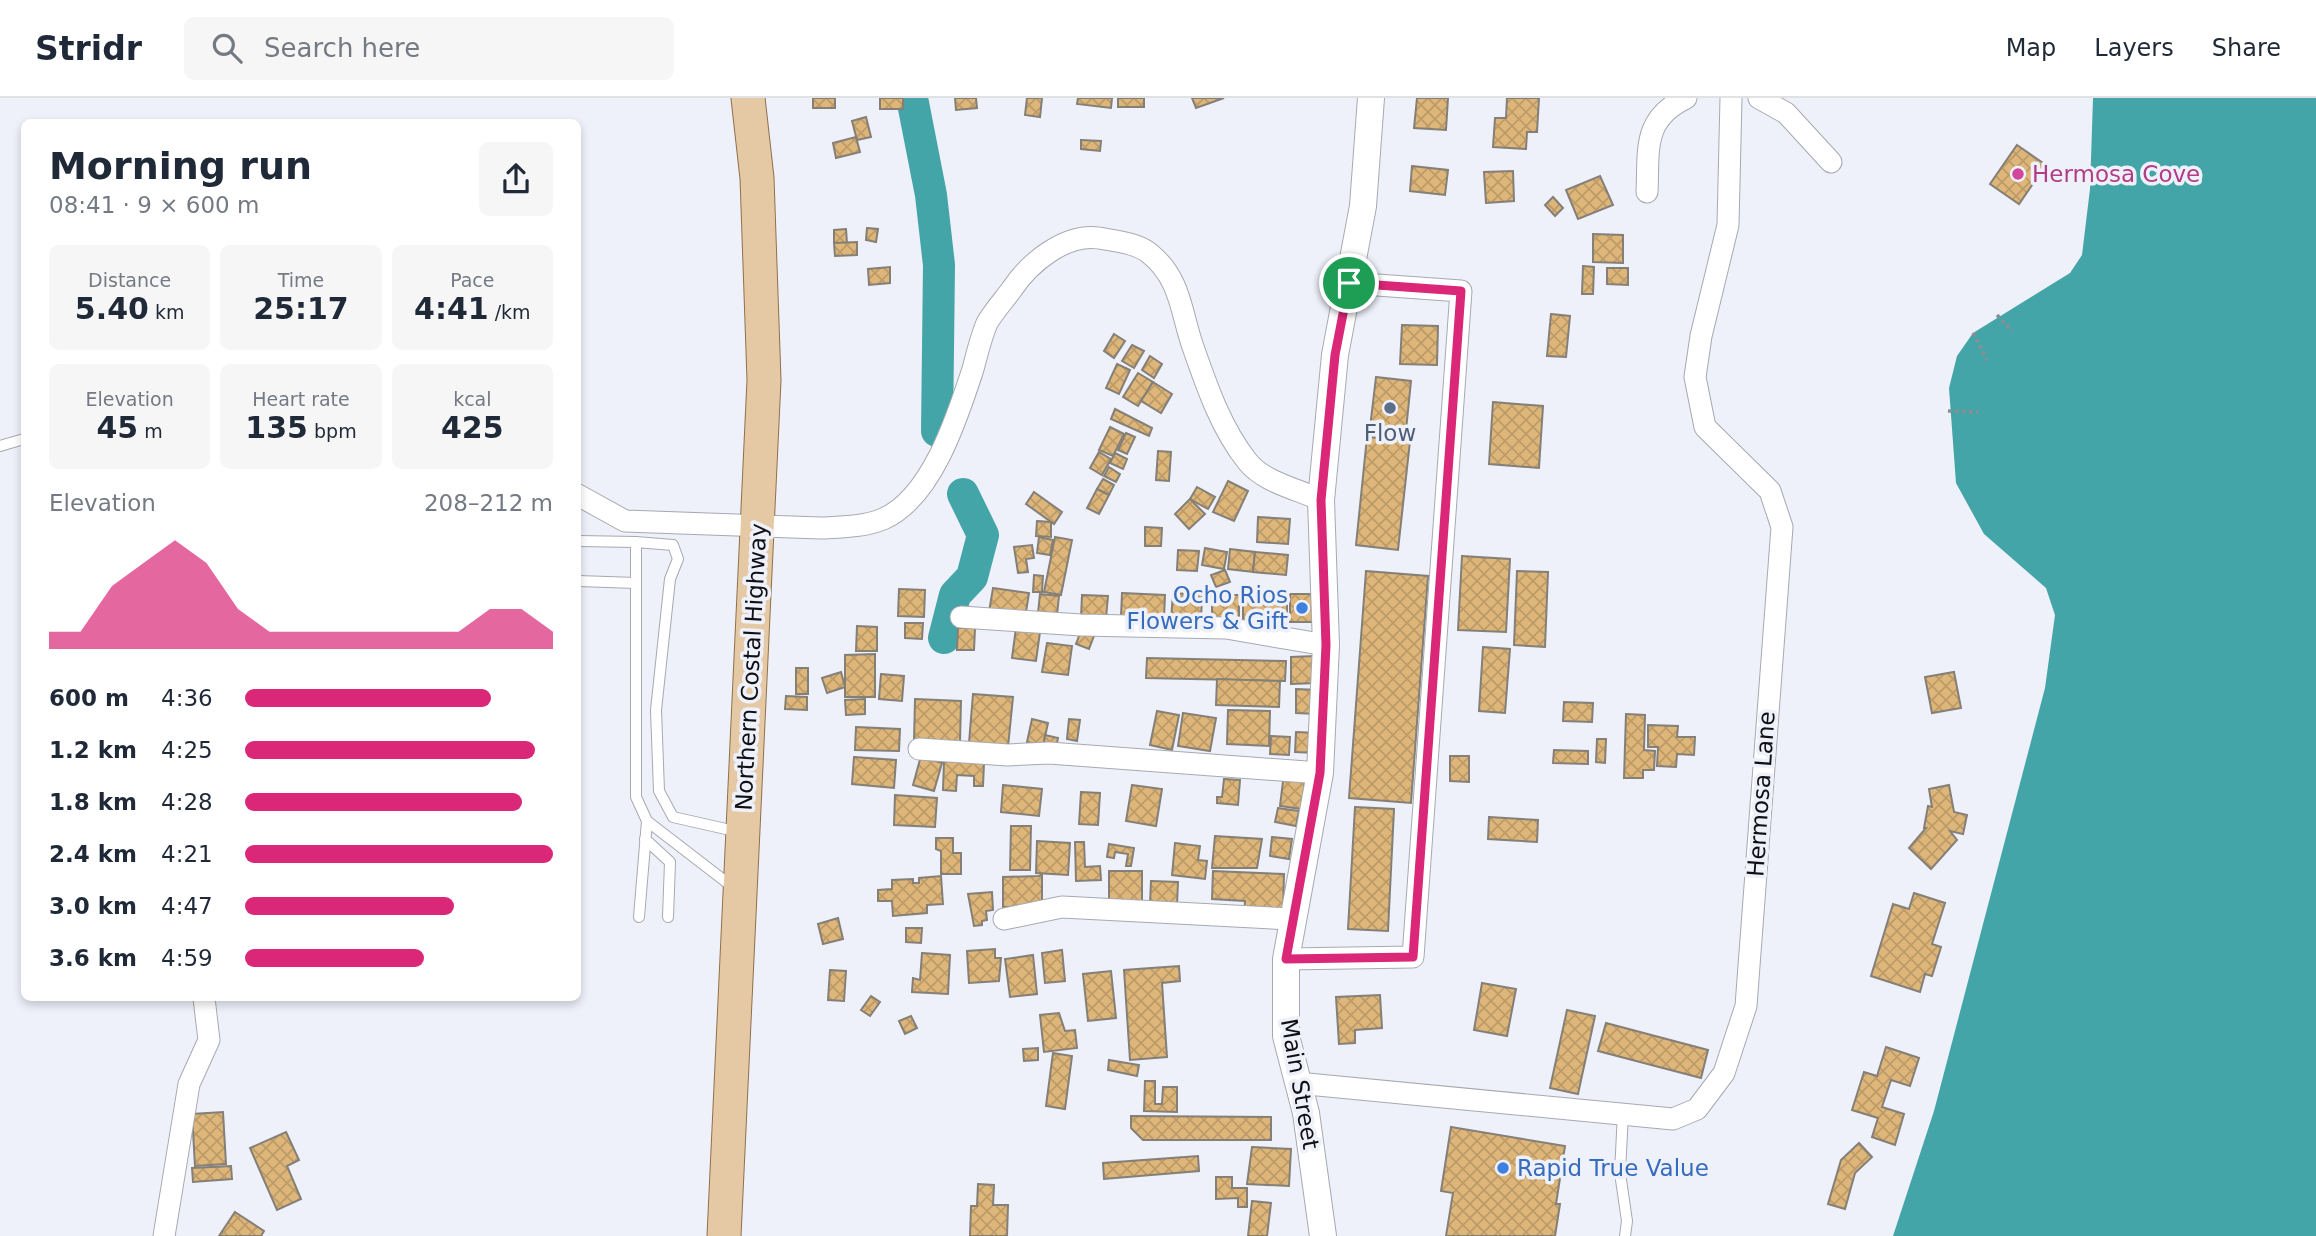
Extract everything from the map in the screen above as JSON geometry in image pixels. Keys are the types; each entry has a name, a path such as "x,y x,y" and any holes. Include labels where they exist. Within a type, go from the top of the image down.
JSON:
{"main road":[{"name":"Northern Costal Highway","path":"724,1236 764,380 757,178 748,98"}],"street":[{"name":"Main Street","path":"1323,1236 1307,1113 1286,1036 1286,959 1291,919 1320,773 1326,645 1321,500 1335,355 1363,206 1371,98"},
{"path":"1647,192 1649,136 1667,107 1686,98"},
{"name":"Hermosa Lane","path":"1297,1083 1673,1119 1697,1109 1724,1073 1746,1006 1782,527 1770,491 1705,427 1695,377 1701,336 1728,225 1731,98"},
{"path":"1759,98 1786,113 1831,162"},
{"path":"581,497 625,521 758,527 851,527 883,519 905,506 922,484 956,421 987,323 1015,285 1047,254 1065,242 1090,237 1118,241 1148,252 1166,270 1181,296 1192,344 1225,430 1249,464 1265,477 1321,500"},
{"path":"1286,959 1413,957 1461,291 1349,283"},
{"path":"961,617 1081,625 1226,628 1326,645"},
{"path":"919,749 1008,755 1049,753 1320,773"},
{"path":"1004,919 1062,907 1291,919"},
{"path":"164,1236 189,1084 209,1040 204,1001"}],"lane":[{"path":"0,446 21,440"},
{"path":"581,541 673,545 678,559 670,579 656,710 659,791 673,817 742,832"},
{"path":"636,542 636,797 647,821 739,892"},
{"path":"581,581 636,583"},
{"path":"639,917 647,821"},
{"path":"645,838 670,862 668,917"},
{"path":"1623,1113 1620,1173 1627,1221 1625,1236"}],"path":[{"path":"1997,315 2012,331"},
{"path":"1973,333 1987,360"},
{"path":"1948,411 1978,412"}],"water":[{"path":"2093,98 2316,98 2316,1236 1893,1236 1934,1111 2045,688 2055,615 2046,588 1984,534 1956,483 1949,388 1957,356 1973,333 2070,273 2082,255 2090,189"}],"building":[{"path":"813,98 835,98 835,108 813,108"},
{"path":"880,98 903,98 903,109 880,109"},
{"path":"955,98 976,98 977,108 956,110"},
{"path":"1027,98 1042,98 1040,117 1025,115"},
{"path":"1078,98 1112,98 1111,108 1077,104"},
{"path":"1118,98 1144,98 1144,107 1118,107"},
{"path":"1192,98 1224,98 1196,108"},
{"path":"1417,98 1448,98 1446,130 1414,128"},
{"path":"1507,98 1539,98 1537,132 1527,132 1526,149 1493,147 1495,118 1506,118"},
{"path":"866,117 871,137 857,140 852,121"},
{"path":"856,137 860,152 836,158 833,143"},
{"path":"1081,140 1101,141 1100,151 1081,149"},
{"name":"Hermosa Cove","path":"2017,145 2046,165 2019,204 1990,184"},
{"path":"1412,166 1448,170 1445,195 1410,191"},
{"path":"1513,171 1514,201 1486,203 1484,172"},
{"path":"1600,176 1613,205 1578,219 1566,190"},
{"path":"1553,197 1563,208 1555,216 1545,205"},
{"path":"867,228 878,229 876,242 866,240"},
{"path":"846,229 847,243 834,243 834,230"},
{"path":"1593,234 1623,235 1623,263 1593,262"},
{"path":"857,242 857,255 835,256 834,243"},
{"path":"1583,266 1594,267 1593,294 1582,294"},
{"path":"890,267 890,283 869,285 868,269"},
{"path":"1607,268 1628,268 1628,285 1607,284"},
{"path":"1551,314 1570,316 1566,357 1547,356"},
{"path":"1402,325 1438,326 1437,365 1400,364"},
{"path":"1114,334 1125,341 1114,358 1104,351"},
{"path":"1132,345 1144,351 1134,368 1122,361"},
{"path":"1150,356 1162,364 1154,378 1142,370"},
{"path":"1117,364 1130,370 1119,394 1106,388"},
{"path":"1138,373 1153,382 1138,406 1123,397"},
{"name":"Flow","path":"1376,377 1411,381 1405,440 1369,436"},
{"path":"1153,382 1172,394 1161,413 1141,401"},
{"path":"1493,402 1543,406 1539,468 1489,464"},
{"path":"1115,409 1152,428 1149,436 1111,419"},
{"path":"1110,427 1124,434 1113,456 1099,450"},
{"path":"1126,433 1135,437 1127,454 1118,450"},
{"path":"1367,437 1410,441 1398,550 1356,545"},
{"path":"1158,451 1171,452 1169,481 1156,480"},
{"path":"1099,452 1111,459 1102,475 1090,468"},
{"path":"1115,453 1127,459 1123,469 1110,463"},
{"path":"1109,467 1120,474 1116,482 1104,476"},
{"path":"1103,479 1114,485 1109,495 1097,489"},
{"path":"1228,481 1248,491 1234,521 1213,512"},
{"path":"1197,487 1215,497 1208,509 1190,499"},
{"path":"1097,489 1109,495 1099,514 1087,508"},
{"path":"1034,492 1062,512 1054,524 1026,504"},
{"path":"1190,499 1205,514 1189,529 1175,514"},
{"path":"1258,517 1290,519 1288,544 1257,542"},
{"path":"1037,521 1051,522 1051,537 1036,536"},
{"path":"1145,527 1162,528 1161,546 1145,546"},
{"path":"1039,537 1053,540 1050,555 1037,553"},
{"path":"1055,537 1072,540 1061,595 1044,592"},
{"path":"1032,545 1034,558 1026,559 1028,572 1018,573 1014,547"},
{"path":"1205,548 1227,552 1224,569 1202,565"},
{"path":"1230,549 1255,552 1253,572 1228,569"},
{"path":"1178,550 1199,551 1197,571 1177,570"},
{"path":"1255,552 1288,555 1286,575 1253,572"},
{"path":"1462,556 1510,559 1506,632 1458,630"},
{"path":"1225,570 1230,582 1216,587 1211,575"},
{"path":"1366,571 1428,576 1411,803 1349,798"},
{"path":"1517,571 1548,572 1545,647 1514,645"},
{"path":"1034,575 1043,576 1042,592 1033,592"},
{"path":"993,588 1029,593 1025,618 989,612"},
{"path":"899,589 925,590 924,617 898,616"},
{"path":"1122,593 1165,595 1164,617 1121,616"},
{"path":"1173,593 1202,595 1201,622 1171,621"},
{"path":"1040,594 1059,596 1057,615 1038,613"},
{"name":"Ocho Rios Flowers & Gift","path":"1290,594 1315,594 1315,622 1290,622"},
{"path":"1082,595 1108,596 1106,618 1081,617"},
{"path":"1212,595 1239,595 1239,620 1212,620"},
{"path":"1243,596 1287,596 1287,620 1243,620"},
{"path":"905,623 923,623 922,639 905,638"},
{"path":"857,626 877,627 877,651 856,651"},
{"path":"958,628 975,628 974,650 957,650"},
{"path":"1016,628 1040,632 1036,661 1012,658"},
{"path":"1082,628 1095,633 1089,649 1076,644"},
{"path":"1047,643 1072,646 1068,675 1042,672"},
{"path":"1483,647 1510,649 1505,713 1479,711"},
{"path":"875,654 875,697 845,697 845,655"},
{"path":"1315,656 1316,683 1291,684 1291,657"},
{"path":"1147,658 1286,661 1285,681 1146,678"},
{"path":"796,668 808,668 808,694 796,694"},
{"path":"841,672 845,687 827,693 822,678"},
{"path":"1954,672 1961,708 1932,713 1925,677"},
{"path":"881,674 904,676 902,701 879,699"},
{"path":"1217,679 1280,681 1279,707 1216,705"},
{"path":"1296,689 1318,690 1317,714 1296,713"},
{"path":"973,694 1013,697 1008,747 969,743"},
{"path":"786,696 807,697 807,710 785,709"},
{"path":"865,699 865,714 846,715 845,700"},
{"path":"915,699 961,701 960,742 914,741"},
{"path":"1564,702 1593,703 1592,722 1563,721"},
{"path":"1228,710 1270,711 1269,746 1227,744"},
{"path":"1157,711 1179,715 1172,750 1150,745"},
{"path":"1183,713 1216,718 1210,751 1178,746"},
{"path":"1626,714 1645,715 1644,750 1655,751 1654,770 1643,770 1643,778 1624,778"},
{"path":"1032,719 1048,723 1043,746 1027,742"},
{"path":"1069,719 1080,720 1077,741 1067,739"},
{"path":"1648,725 1678,726 1677,737 1695,737 1694,755 1677,754 1676,767 1657,766 1658,747 1648,747"},
{"path":"856,727 900,729 899,751 855,750"},
{"path":"1296,732 1317,733 1317,753 1295,752"},
{"path":"1045,735 1058,738 1055,753 1043,750"},
{"path":"1271,736 1290,737 1289,755 1270,754"},
{"path":"1597,739 1606,739 1605,763 1596,762"},
{"path":"1554,750 1588,751 1588,764 1553,763"},
{"path":"921,756 942,763 934,791 913,785"},
{"path":"1450,756 1469,756 1469,782 1450,781"},
{"path":"854,757 896,760 894,788 852,784"},
{"path":"944,761 984,763 983,786 974,786 974,776 957,775 956,791 943,790"},
{"path":"1285,765 1307,768 1301,809 1280,806"},
{"path":"1224,779 1240,780 1238,805 1217,803 1217,797 1222,797"},
{"path":"1003,785 1042,789 1039,816 1001,812"},
{"path":"1132,785 1162,789 1156,826 1126,821"},
{"path":"1949,785 1954,812 1967,815 1963,834 1950,831 1957,840 1931,869 1909,848 1926,828 1928,806 1932,807 1929,789"},
{"path":"1081,792 1100,793 1098,825 1079,824"},
{"path":"895,795 937,798 935,827 894,825"},
{"path":"1355,807 1394,809 1388,931 1348,929"},
{"path":"1278,808 1299,811 1296,826 1275,822"},
{"path":"1489,817 1538,820 1537,842 1488,839"},
{"path":"1011,826 1031,826 1030,870 1010,870"},
{"path":"1215,836 1262,839 1257,868 1212,868"},
{"path":"1272,837 1292,839 1289,859 1270,856"},
{"path":"936,838 953,838 953,853 961,853 961,874 941,874 941,851 936,849"},
{"path":"1037,841 1070,843 1068,875 1036,873"},
{"path":"1075,842 1084,842 1085,867 1100,866 1101,880 1076,881"},
{"path":"1175,843 1200,846 1198,860 1207,861 1205,879 1172,875"},
{"path":"1109,844 1134,848 1131,866 1126,866 1128,854 1115,852 1114,858 1107,857"},
{"path":"1109,871 1142,871 1142,908 1109,908"},
{"path":"1213,871 1284,874 1283,915 1244,914 1245,901 1212,899"},
{"path":"1042,874 1042,907 1003,907 1003,877"},
{"path":"941,876 943,904 927,905 927,913 893,916 892,901 878,901 878,890 892,889 892,880 913,879 913,883 919,883 919,878"},
{"path":"1151,881 1178,882 1177,905 1150,904"},
{"path":"992,892 993,910 986,911 987,920 982,921 982,925 974,926 968,894"},
{"path":"1914,893 1945,903 1932,944 1941,947 1932,976 1925,974 1920,992 1871,976 1893,904 1909,909"},
{"path":"838,918 843,939 823,944 818,924"},
{"path":"906,928 922,928 921,943 906,942"},
{"path":"995,949 995,958 1001,958 999,981 969,983 967,951"},
{"path":"1062,950 1065,981 1045,983 1042,953"},
{"path":"922,953 950,955 948,994 912,992 913,978 920,980"},
{"path":"1033,955 1037,994 1010,997 1005,959"},
{"path":"1179,966 1180,981 1162,983 1167,1057 1130,1060 1124,970"},
{"path":"830,970 846,971 844,1001 828,1000"},
{"path":"1111,971 1116,1018 1088,1021 1083,974"},
{"path":"1482,983 1516,989 1507,1036 1474,1030"},
{"path":"1380,995 1382,1028 1355,1030 1355,1043 1339,1044 1336,997"},
{"path":"871,996 880,1002 870,1016 861,1010"},
{"path":"1567,1010 1595,1016 1578,1094 1550,1088"},
{"path":"1059,1013 1065,1031 1075,1030 1077,1048 1044,1052 1040,1015"},
{"path":"911,1016 917,1028 905,1034 899,1021"},
{"path":"1606,1023 1708,1050 1701,1078 1598,1051"},
{"path":"1886,1047 1919,1058 1910,1086 1891,1080 1882,1107 1904,1114 1895,1145 1872,1137 1878,1118 1852,1110 1864,1072 1877,1076"},
{"path":"1038,1048 1038,1060 1024,1061 1023,1049"},
{"path":"1053,1053 1072,1056 1065,1109 1046,1106"},
{"path":"1109,1060 1139,1065 1137,1076 1108,1070"},
{"path":"1145,1081 1155,1081 1155,1104 1162,1104 1163,1087 1177,1087 1177,1112 1144,1111"},
{"path":"223,1112 226,1164 195,1166 192,1114"},
{"path":"1131,1116 1271,1117 1271,1140 1143,1140 1131,1128"},
{"name":"Rapid True Value","path":"1451,1127 1565,1146 1556,1204 1560,1204 1555,1236 1446,1236 1453,1193 1441,1191"},
{"path":"286,1132 299,1160 287,1166 301,1199 277,1210 250,1148"},
{"path":"1859,1143 1872,1157 1855,1173 1845,1209 1828,1204 1841,1160"},
{"path":"1252,1147 1291,1149 1289,1186 1247,1184"},
{"path":"1198,1156 1199,1171 1104,1179 1103,1163"},
{"path":"231,1166 232,1179 193,1182 192,1168"},
{"path":"1216,1177 1232,1177 1232,1188 1247,1188 1247,1207 1238,1207 1238,1198 1216,1199"},
{"path":"978,1184 994,1185 993,1205 1008,1205 1007,1236 970,1236 971,1206 977,1206"},
{"path":"1252,1201 1271,1203 1267,1236 1248,1236"},
{"path":"235,1212 264,1231 261,1236 219,1236"}],"waterway":[{"path":"912,98 931,195 939,265 937,431"},
{"path":"944,638 955,595 972,577 983,535 963,494"}],"place":[{"name":"Hermosa Cove","path":"2018,174"},
{"name":"Flow","path":"1390,408"},
{"name":"Ocho Rios Flowers & Gift","path":"1302,608"},
{"name":"Rapid True Value","path":"1503,1168"}],"route":[{"path":"1349,283 1461,291 1413,957 1286,959 1291,919 1320,773 1326,645 1321,500 1335,355 1349,283"}]}
